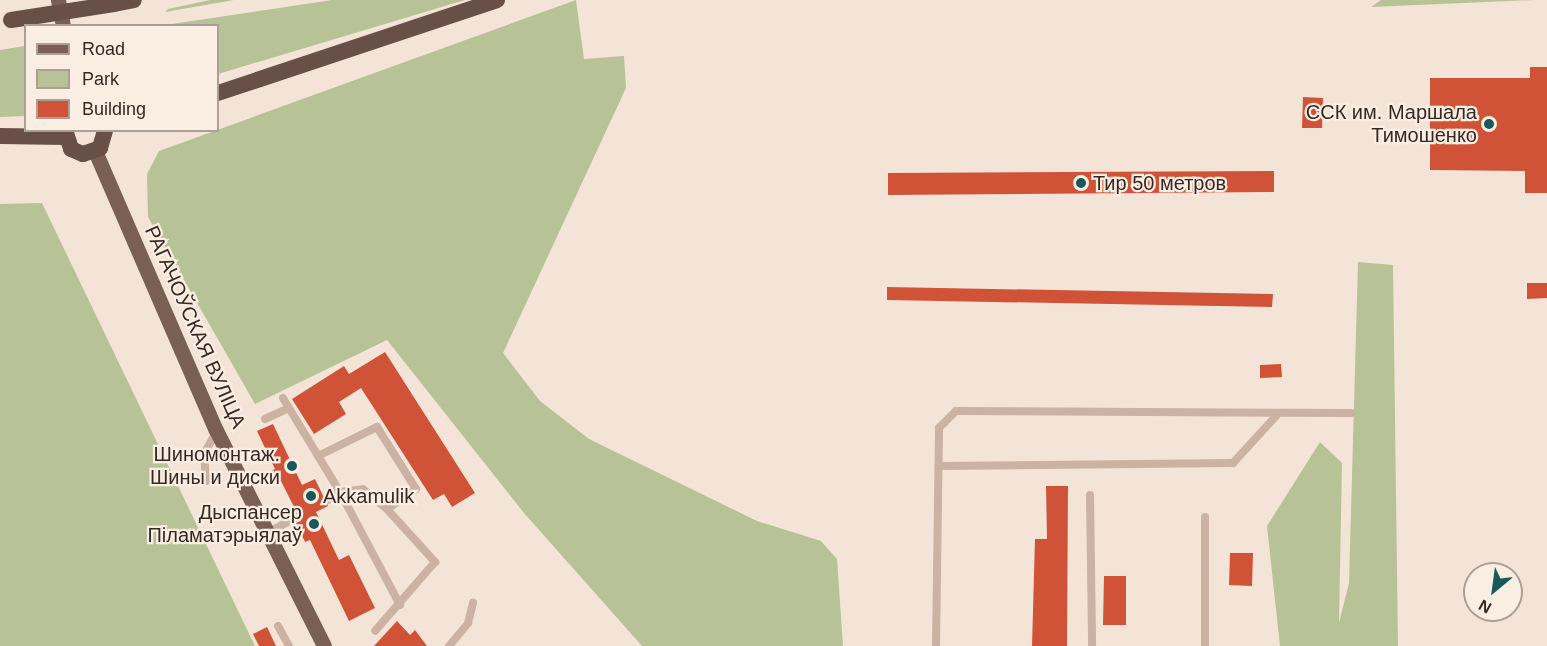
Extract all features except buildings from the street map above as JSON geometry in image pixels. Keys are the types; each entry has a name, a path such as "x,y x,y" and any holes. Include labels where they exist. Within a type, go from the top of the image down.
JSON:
{"highway":[{"path":"5,21 134,0"},
{"path":"219,93 497,0"},
{"path":"0,136 65,134 76,153 95,151 104,142 105,132"}],"main road":[{"path":"58,0 63,24"},
{"name":"РАГАЧОЎСКАЯ ВУЛІЦА","path":"95,151 216,430 265,533 324,646"}],"lane":[{"path":"283,398 340,492 400,605"},
{"path":"266,419 289,408"},
{"path":"936,646 939,428 956,411 1351,414"},
{"path":"940,466 1233,463 1277,415"},
{"path":"318,456 377,427 416,489 387,509"},
{"path":"206,481 204,454 216,430"},
{"path":"326,501 340,492 363,489 387,509 435,562 400,605 375,631"},
{"path":"1090,495 1092,646"},
{"path":"265,533 299,516"},
{"path":"1205,517 1205,646"},
{"path":"449,646 468,623 473,603"},
{"path":"278,626 289,646"}],"green space":[{"path":"210,0 234,0 165,12 168,9"},
{"path":"332,0 465,0 219,74 219,24 172,24"},
{"path":"576,0 584,59 624,56 626,88 503,353 540,401 589,439 757,521 821,541 837,559 843,646 642,646 524,513 387,340 255,404 148,217 147,174 159,151 211,132 219,132 219,129"},
{"path":"1381,0 1534,0 1371,7"},
{"path":"24,46 24,116 0,117 0,50"},
{"path":"42,203 255,646 0,646 0,204"},
{"path":"1358,262 1393,265 1398,646 1280,646 1267,526 1320,442 1342,463 1339,623 1349,583"}],"place":[{"name":"ССК им. Маршала Тимошенко","path":"1489,124"},
{"name":"Тир 50 метров","path":"1081,183"},
{"name":"Шиномонтаж. Шины и диски","path":"292,466"},
{"name":"Akkamulik","path":"311,496"},
{"name":"Дыспансер Піламатэрыялаў","path":"314,524"}]}
